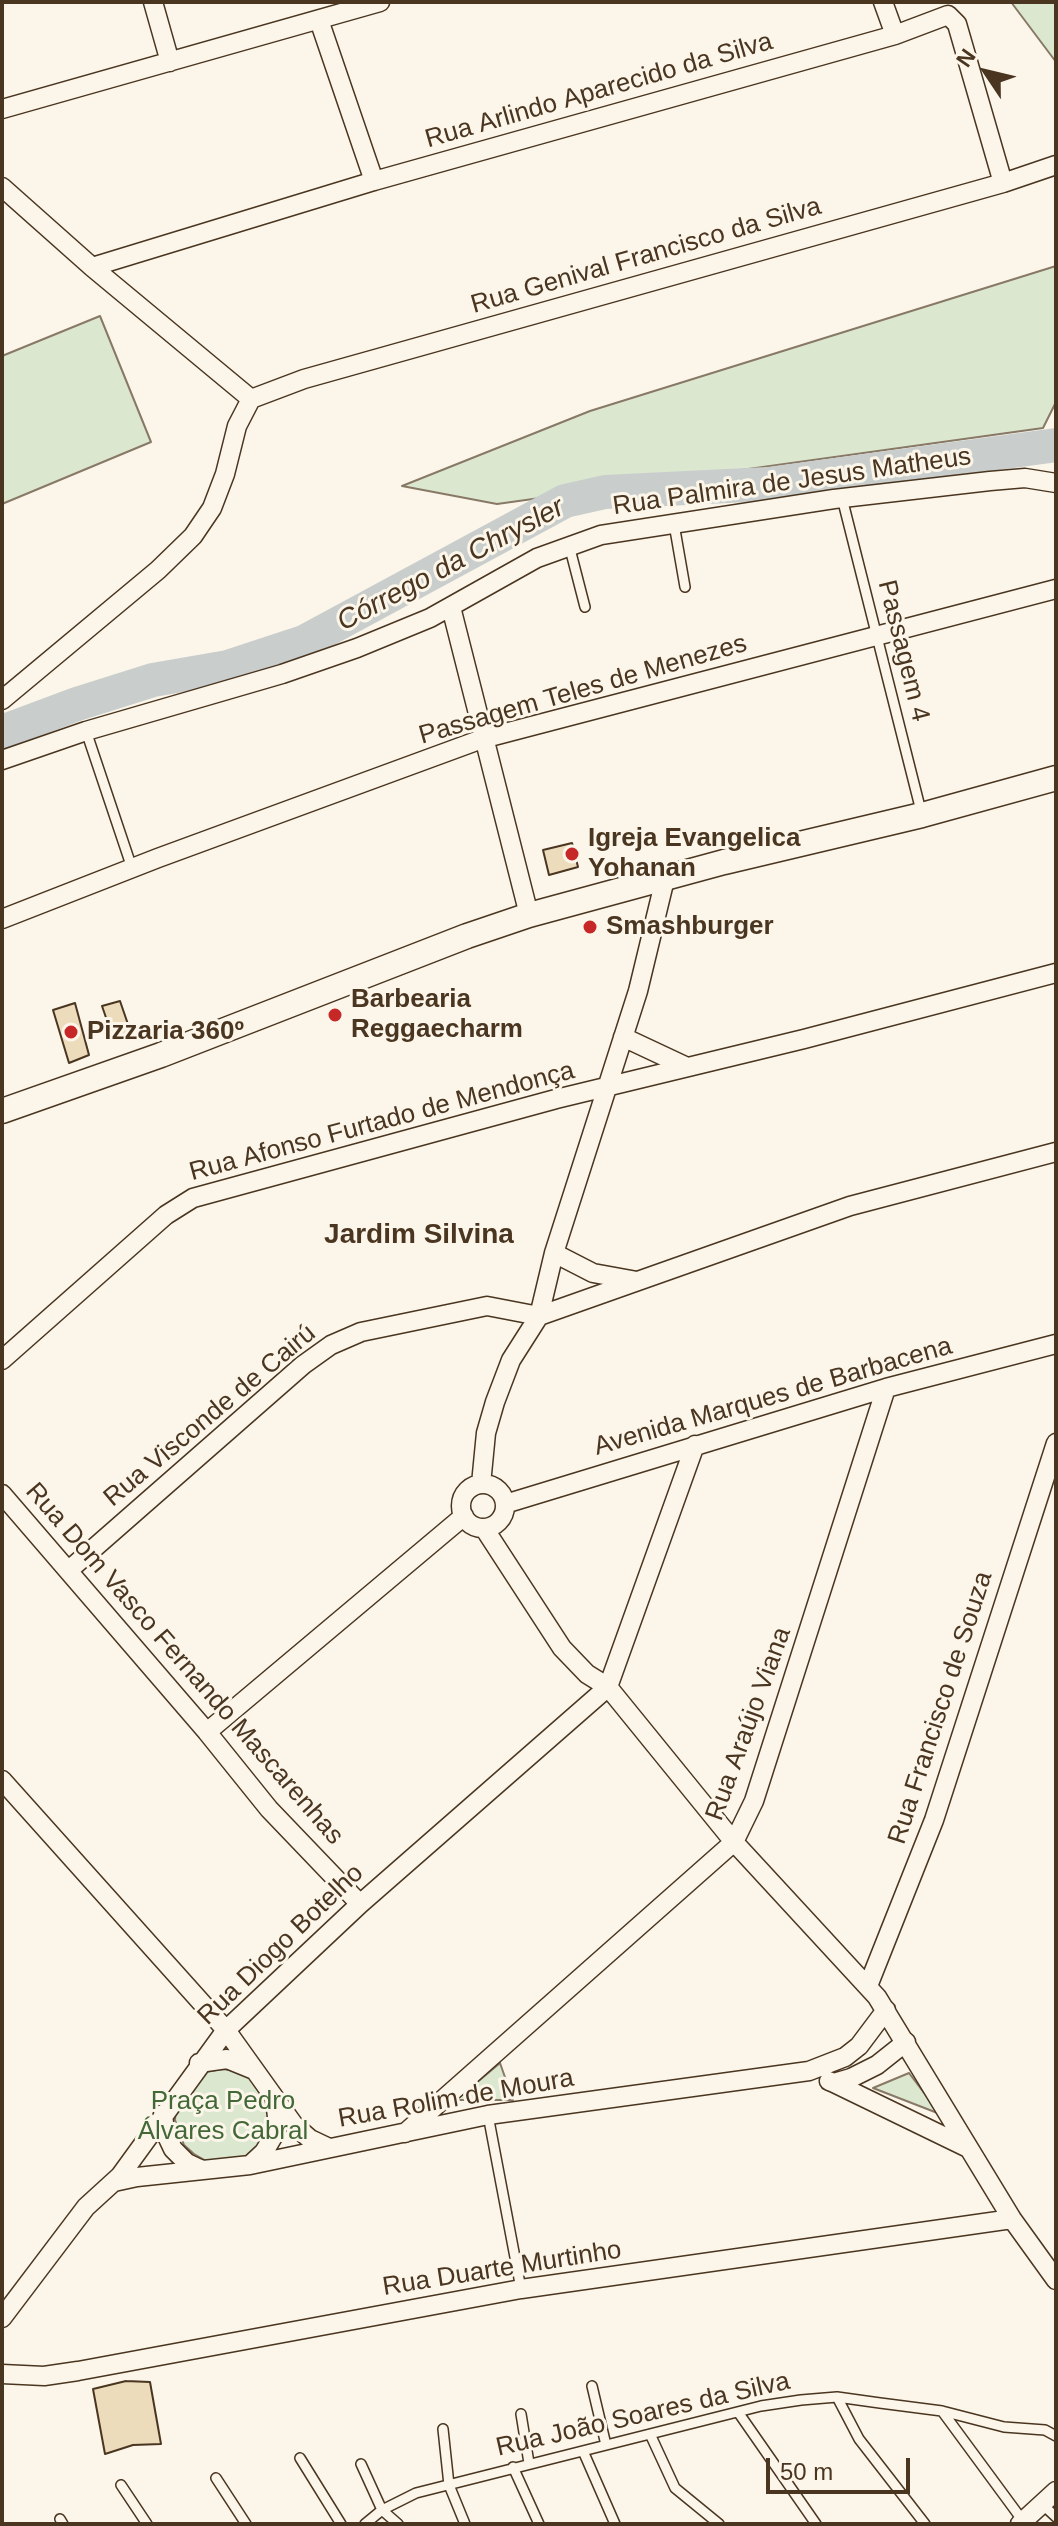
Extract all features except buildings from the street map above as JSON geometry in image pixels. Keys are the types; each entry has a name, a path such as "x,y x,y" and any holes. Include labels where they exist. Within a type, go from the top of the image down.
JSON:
{"main road":[{"path":"2,1111 161,1055 467,936 529,915 1056,778"}],"street":[{"path":"153,2 170,62"},
{"path":"2,109 319,20 339,8 380,2"},
{"path":"883,2 895,35"},
{"name":"Rua Arlindo Aparecido da Silva","path":"92,267 374,181 895,35 948,15 957,24 1003,183"},
{"path":"319,20 374,181"},
{"name":"Rua Genival Francisco da Silva","path":"251,399 304,379 1003,183 1056,165"},
{"path":"2,187 92,267 251,399 237,426 225,474 212,508 193,536 158,570 2,700"},
{"name":"Rua Palmira de Jesus Matheus","path":"2,760 357,648 451,607 537,558 601,535 842,498 1025,478 1056,483"},
{"name":"Passagem Teles de Menezes","path":"2,919 482,739 1056,589"},
{"path":"451,607 529,915"},
{"path":"481,1484 486,1433 495,1402 511,1360 539,1316 554,1253 638,991 665,879"},
{"name":"Rua Afonso Furtado de Mendonça","path":"2,1360 166,1215 193,1198 1056,973"},
{"path":"623,1037 687,1067"},
{"path":"539,1316 850,1206 1056,1152"},
{"path":"554,1253 593,1273 639,1281"},
{"name":"Rua Visconde de Cairú","path":"69,1570 303,1365 331,1345 361,1332 487,1306 539,1316"},
{"name":"Avenida Marques de Barbacena","path":"505,1504 886,1388 1056,1344"},
{"name":"Rua Araújo Viana","path":"405,2133 734,1842 754,1801 886,1388"},
{"name":"Rua Francisco de Souza","path":"868,1986 934,1820 1056,1443"},
{"path":"601,1682 695,1445"},
{"path":"481,1484 499,1491 505,1504 497,1523 484,1528 472,1525 464,1516 463,1498 470,1489 481,1484"},
{"name":"Rua Dom Vasco Fernando Mascarenhas","path":"2,1494 207,1732 269,1809 360,1904"},
{"path":"207,1732 464,1516"},
{"path":"484,1528 547,1624 576,1648 734,1842 868,1986 906,2042 1012,2219 1056,2280"},
{"name":"Rua Diogo Botelho","path":"2,2318 86,2207 114,2182 226,2030 601,1682"},
{"path":"2,1780 226,2030 298,2130 329,2148"},
{"name":"Rua Rolim de Moura","path":"114,2182 250,2165 488,2115 809,2071 837,2061 859,2046 886,2010"},
{"path":"834,2083 877,2065 906,2042"},
{"path":"199,2063 227,2059 255,2071"},
{"path":"809,2071 969,2148"},
{"path":"250,2165 264,2152 274,2135 277,2117 274,2098"},
{"path":"163,2114 165,2132 173,2149 187,2163 204,2171"},
{"name":"Rua Duarte Murtinho","path":"2,2374 44,2376 78,2371 521,2289 1012,2219"},
{"path":"1022,2523 1049,2511 1056,2491"}],"lane":[{"name":"Passagem 4","path":"842,498 922,815"},
{"path":"674,524 685,587"},
{"path":"569,545 585,607"},
{"path":"86,731 132,868"},
{"path":"488,2115 521,2289"},
{"path":"592,2386 606,2445"},
{"path":"837,2397 859,2439 925,2524"},
{"name":"Rua João Soares da Silva","path":"365,2524 382,2510 416,2493 738,2412 801,2400 837,2397 942,2411 1004,2427 1045,2430 1056,2436"},
{"path":"942,2411 1022,2523"},
{"path":"738,2412 816,2524"},
{"path":"521,2414 529,2463"},
{"path":"443,2429 449,2485 465,2524"},
{"path":"650,2434 675,2488 719,2524"},
{"path":"583,2451 615,2524"},
{"path":"300,2458 341,2524"},
{"path":"361,2464 382,2510 398,2524"},
{"path":"513,2467 539,2524"},
{"path":"216,2478 246,2524"},
{"path":"121,2485 147,2524"}],"green space":[{"path":"1011,2 1056,2 1056,62"},
{"path":"1056,266 1056,402 1043,428 497,504 402,486 590,411"},
{"path":"100,316 151,442 2,504 2,356"},
{"path":"500,2063 513,2100 456,2100"},
{"name":"Praça Pedro Álvares Cabral","path":"222,2069 238,2071 253,2079 270,2107 265,2139 255,2152 241,2161 208,2162 184,2145 175,2120 176,2106 206,2072"},
{"path":"909,2073 940,2114 873,2088"}],"waterway":[{"name":"Córrego da Chrysler","path":"2,732 153,680 228,667 304,642 565,501 605,492 768,484 1056,445"}],"place":[{"name":"Igreja Evangelica Yohanan","path":"572,854"},
{"name":"Smashburger","path":"590,927"},
{"name":"Barbearia Reggaecharm","path":"335,1015"},
{"name":"Pizzaria 360º","path":"71,1032"}],"district":[{"name":"Jardim Silvina","path":"419,1235"}]}
